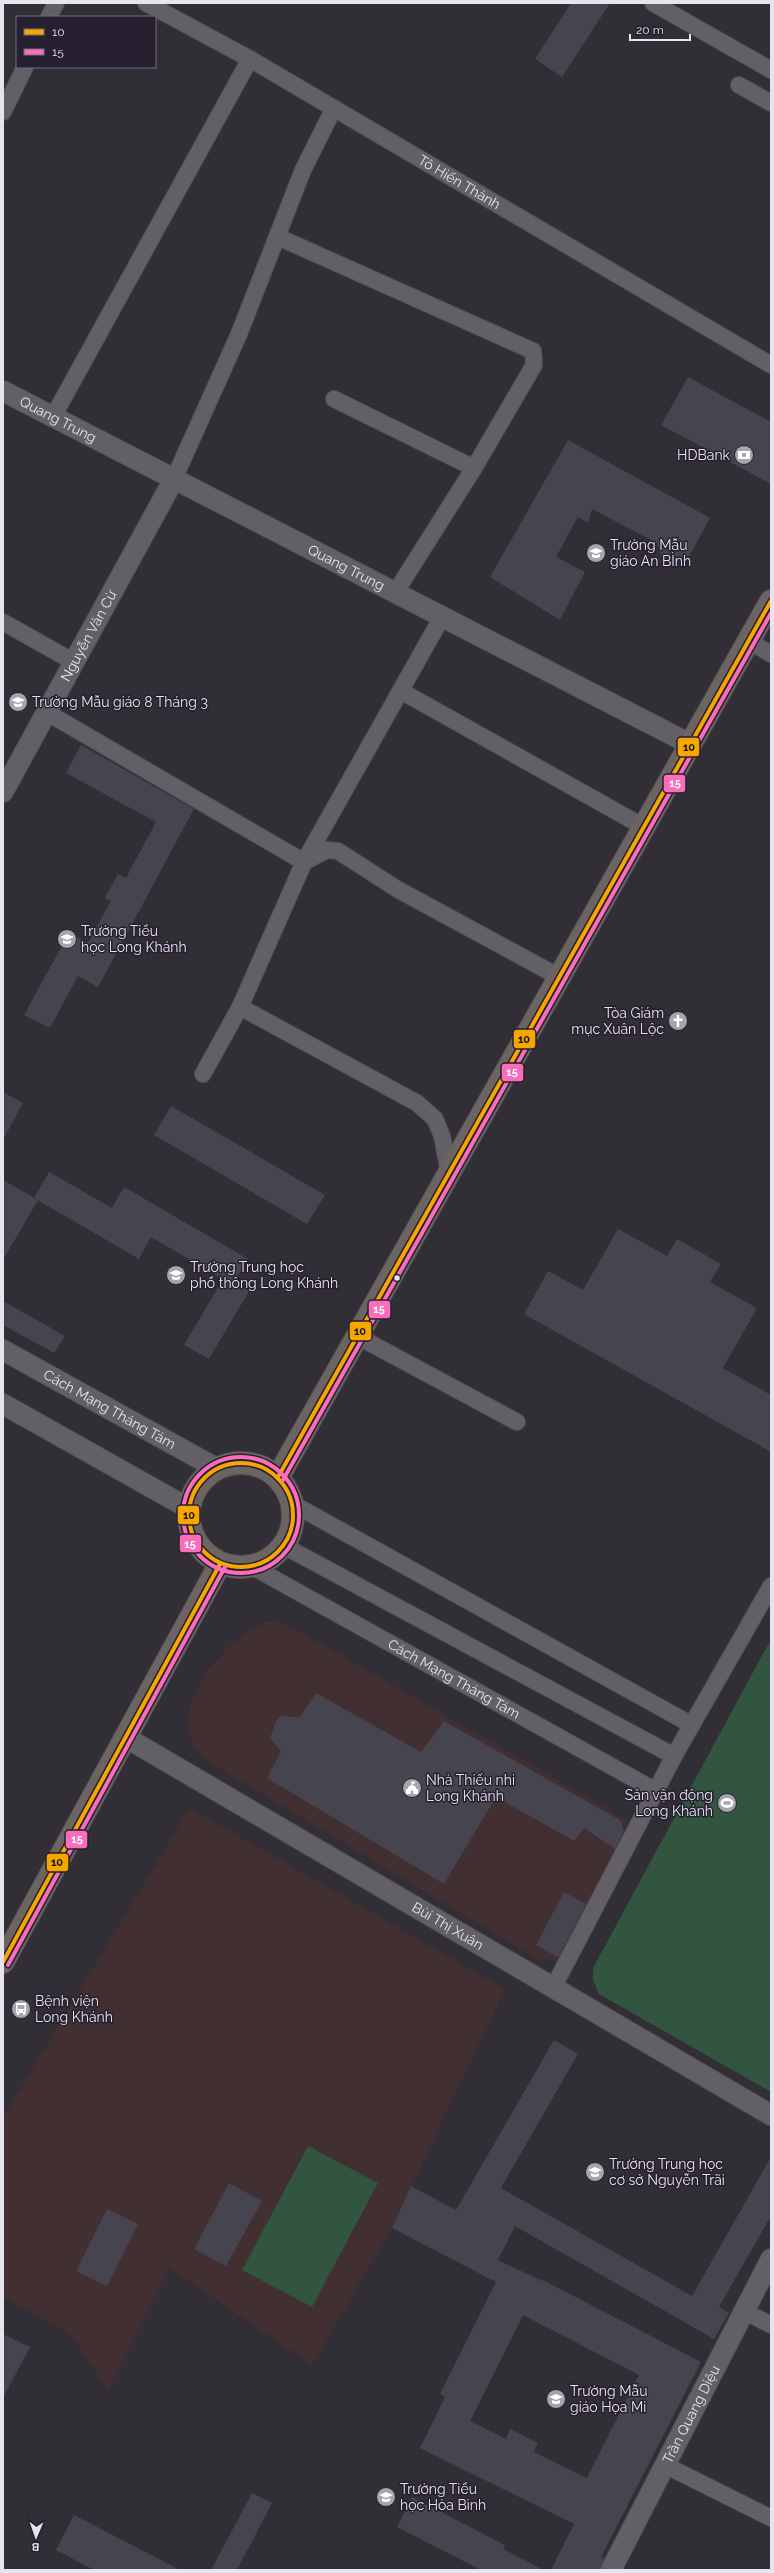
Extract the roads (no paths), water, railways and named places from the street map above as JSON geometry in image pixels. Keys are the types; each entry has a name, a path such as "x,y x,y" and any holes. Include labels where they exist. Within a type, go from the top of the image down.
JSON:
{"main road":[{"path":"278,1477 771,601"},
{"path":"237,1462 259,1465 278,1477 288,1489 293,1504 293,1524 284,1546 275,1555 253,1567 236,1568 220,1564 202,1550 190,1530 188,1508 197,1485 216,1468 237,1462"},
{"path":"3,1962 220,1564"}],"street":[{"path":"50,16 56,3"},
{"name":"Tô Hiến Thành","path":"146,3 250,59 771,365"},
{"path":"653,3 771,70"},
{"path":"53,417 250,59"},
{"path":"3,112 25,68"},
{"path":"739,86 771,103"},
{"path":"174,479 240,334 303,170 334,108"},
{"path":"278,237 533,351 534,365 474,468 395,593"},
{"name":"Quang Trung","path":"3,391 690,744"},
{"path":"334,399 474,468"},
{"name":"Nguyễn Văn Cừ","path":"3,792 174,479"},
{"path":"203,1074 240,1007 304,862 442,617"},
{"path":"3,622 74,662"},
{"path":"749,641 771,654"},
{"path":"401,691 644,827"},
{"path":"46,712 304,862"},
{"path":"304,862 327,850 338,851 397,889 550,972 558,979"},
{"path":"240,1007 417,1103 434,1119 442,1136 449,1173"},
{"path":"357,1336 517,1422"},
{"name":"Cách Mạng Tháng Tám","path":"3,1350 216,1468"},
{"path":"3,1404 188,1508"},
{"path":"293,1504 692,1725"},
{"path":"284,1546 674,1756"},
{"name":"Cách Mạng Tháng Tám","path":"253,1567 656,1791"},
{"path":"553,1988 674,1756 771,1586"},
{"name":"Bùi Thị Xuân","path":"125,1737 771,2115"},
{"name":"Trần Quang Diệu","path":"611,2570 771,2259"},
{"path":"744,2311 771,2325"},
{"path":"666,2465 771,2518"}],"place":[{"name":"HDBank","path":"744,455"},
{"name":"Trường Mẫu giáo An BÌnh","path":"596,553"},
{"name":"Trường Mẫu giáo 8 Tháng 3","path":"18,702"},
{"name":"Trường Tiểu học Long Khánh","path":"67,939"},
{"name":"Tòa Giám mục Xuân Lộc","path":"678,1021"},
{"name":"Trường Trung học phổ thông Long Khánh","path":"176,1275"},
{"name":"Nhà Thiếu nhi Long Khánh","path":"412,1788"},
{"name":"Sân vận động Long Khánh","path":"727,1803"},
{"name":"Bệnh viện Long Khánh","path":"21,2009"},
{"name":"Trường Trung học cơ sở Nguyễn Trãi","path":"595,2172"},
{"name":"Trường Mẫu giáo Họa Mi","path":"556,2399"},
{"name":"Trường Tiểu học Hòa Bình","path":"386,2497"}]}
